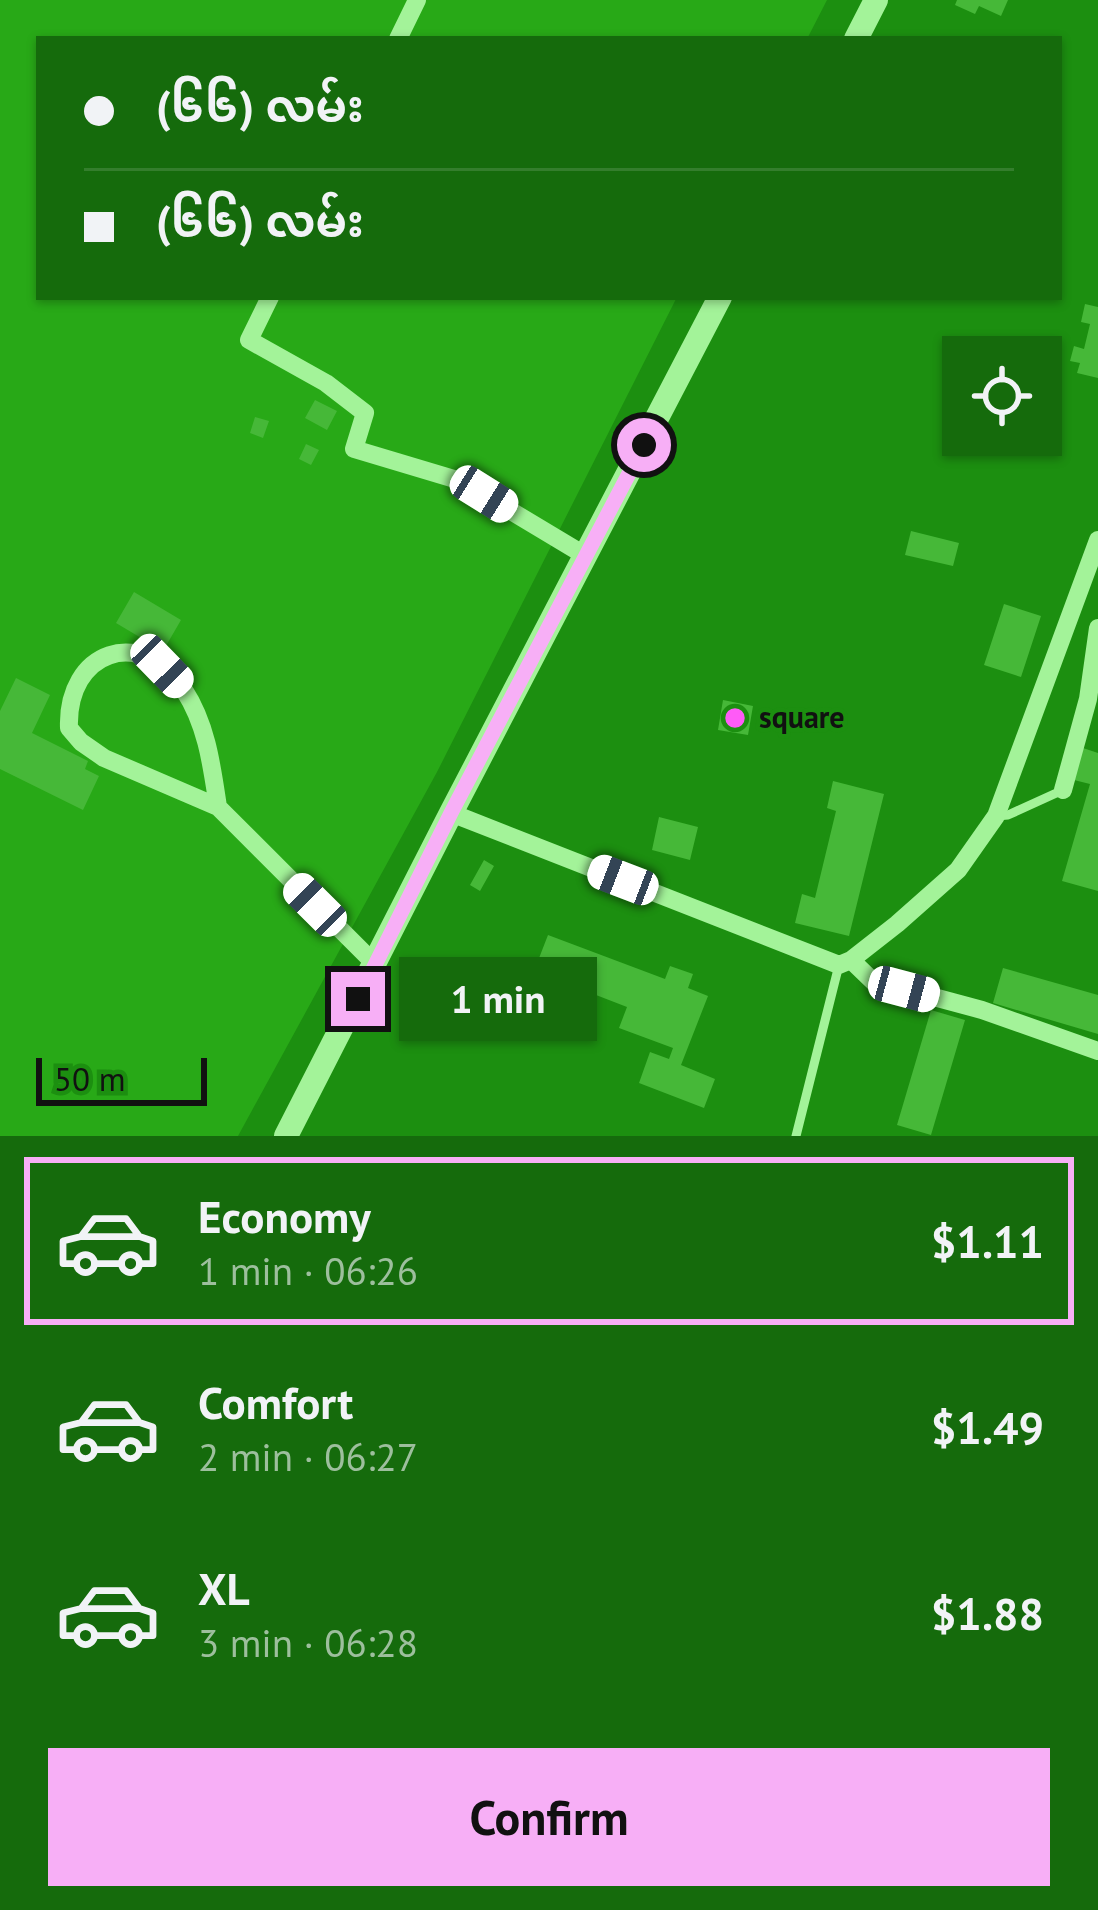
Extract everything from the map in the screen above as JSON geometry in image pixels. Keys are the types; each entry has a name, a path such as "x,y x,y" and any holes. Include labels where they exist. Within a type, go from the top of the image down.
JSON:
{"street":[{"path":"399,36 417,0"},
{"path":"858,36 876,0"},
{"path":"269,300 249,340 326,383 365,413 354,449 461,481 586,556"},
{"path":"286,1136 718,300"},
{"path":"845,962 958,870 996,816 1098,540"},
{"path":"1063,790 1088,699 1098,628"},
{"path":"218,807 202,726 183,688 147,656 105,655 84,674 72,694 69,728 81,742 104,758 218,807 376,965"},
{"path":"451,813 845,962 879,987 982,1010 1098,1051"}],"lane":[{"path":"996,816 1063,790"},
{"path":"796,1136 845,962"}],"green space":[{"path":"0,0 827,0 809,36 36,36 36,300 675,300 437,772 238,1136 0,1136"}],"building":[{"path":"957,0 1008,0 1001,16 979,6 975,14 955,5"},
{"path":"1085,304 1098,307 1098,378 1077,373 1080,363 1070,361 1074,346 1084,349 1090,324 1081,322"},
{"path":"315,400 337,411 327,430 305,418"},
{"path":"255,417 269,421 263,438 250,433"},
{"path":"306,444 319,450 311,465 299,459"},
{"path":"911,531 959,543 953,566 905,555"},
{"path":"134,592 181,620 163,651 116,623"},
{"path":"1004,604 1041,616 1021,677 984,665"},
{"path":"16,678 50,695 32,733 88,761 85,769 99,776 83,810 0,769 0,711"},
{"name":"square","path":"723,700 753,706 748,735 718,730"},
{"path":"1083,748 1098,753 1098,891 1062,881 1090,784 1074,780"},
{"path":"833,781 884,794 849,936 795,923 802,894 815,898 836,811 827,808"},
{"path":"659,817 698,827 690,860 652,850"},
{"path":"484,860 494,866 480,891 470,885"},
{"path":"548,935 665,979 670,966 693,974 688,988 708,996 681,1065 715,1079 704,1108 639,1083 650,1052 669,1059 673,1048 619,1028 627,1007 534,971"},
{"path":"1003,968 1098,995 1098,1034 993,1003"},
{"path":"931,1010 965,1020 931,1135 897,1125"}],"place":[{"name":"square","path":"735,718"}],"route":[{"path":"358,999 644,445"}]}
